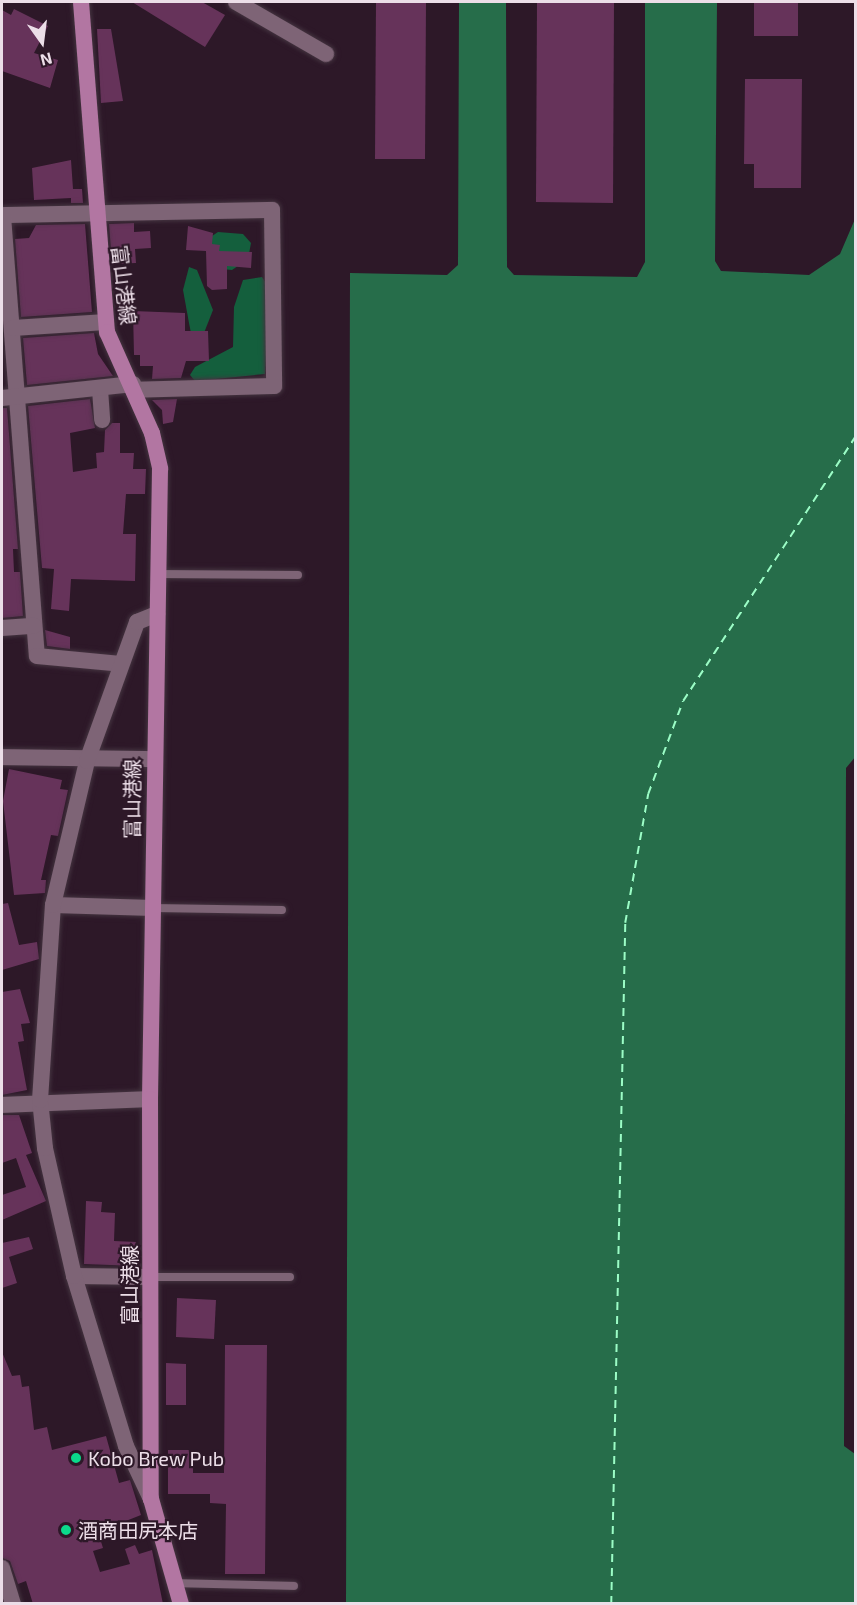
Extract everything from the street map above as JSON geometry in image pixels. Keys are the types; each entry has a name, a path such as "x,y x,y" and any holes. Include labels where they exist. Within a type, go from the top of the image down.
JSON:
{"main road":[{"name":"富山港線","path":"81,2 94,210 106,322 134,387 160,469 150,1099 151,1499 181,1604"}],"street":[{"path":"236,2 326,54"},
{"path":"2,398 19,394 134,387 274,386 272,210 94,210 2,216 19,394 37,656 120,664"},
{"path":"13,327 106,322"},
{"path":"100,389 102,420"},
{"path":"151,1499 126,1446 74,1276 45,1148 40,1100 53,905 87,761 137,622 157,614"},
{"path":"2,628 34,626"},
{"path":"2,757 87,761 154,759"},
{"path":"53,905 153,908"},
{"path":"2,1106 40,1100 150,1099"},
{"path":"74,1276 150,1277"},
{"path":"2,1568 14,1604"}],"lane":[{"path":"158,574 298,575"},
{"path":"153,908 282,910"},
{"path":"150,1277 290,1277"},
{"path":"174,1583 294,1586"}],"shaded area":[{"path":"459,2 506,2 507,267 514,275 637,277 645,262 645,2 717,2 715,261 721,271 809,275 840,254 855,219 856,756 846,768 844,1446 855,1454 855,1603 346,1603 350,273 447,275 458,265"},
{"path":"218,232 243,234 251,243 248,259 232,270 222,269 209,238"},
{"path":"189,267 197,270 213,310 202,338 192,338 189,323 183,290"},
{"path":"262,277 270,289 265,374 195,381 190,375 195,367 233,347 234,307 243,280"}],"building":[{"path":"132,2 202,2 225,15 205,47"},
{"path":"376,2 426,2 425,159 375,159"},
{"path":"537,2 614,2 613,203 536,202"},
{"path":"754,2 798,2 798,36 754,36"},
{"path":"14,9 48,26 34,53 58,60 50,88 2,71 2,10 11,15"},
{"path":"97,29 111,29 123,101 101,103"},
{"path":"745,79 802,79 801,188 754,188 754,164 744,164"},
{"path":"71,160 73,189 82,189 83,203 71,203 71,198 34,200 32,168"},
{"path":"134,223 134,232 150,231 151,248 135,249 136,263 112,264 109,224"},
{"path":"85,224 92,312 21,317 15,239 29,238 36,225"},
{"path":"188,226 213,233 212,244 220,245 219,251 252,252 251,268 227,266 227,289 212,290 207,286 206,251 186,250"},
{"path":"133,311 185,313 185,331 208,331 209,361 186,361 181,378 152,379 153,366 140,366 140,355 134,355"},
{"path":"94,333 98,354 113,376 27,385 23,338"},
{"path":"90,399 95,428 70,433 73,472 97,468 96,453 104,452 105,430 112,423 120,423 120,453 134,453 133,469 146,469 145,494 126,494 123,534 136,534 135,581 71,579 69,611 51,609 54,569 42,568 28,406"},
{"path":"177,399 173,422 163,424 162,410 152,400"},
{"path":"2,408 7,408 18,549 13,549 14,572 20,572 23,616 2,618"},
{"path":"45,630 70,637 70,649 47,646"},
{"path":"9,769 62,780 60,789 68,790 58,836 51,835 41,880 46,880 45,893 14,895 3,801"},
{"path":"8,903 19,945 37,942 39,959 2,970 2,904"},
{"path":"20,989 30,1023 21,1024 24,1041 18,1042 27,1090 2,1095 2,992"},
{"path":"2,1115 19,1115 32,1153 26,1155 46,1201 2,1220 2,1195 26,1187 16,1158 2,1163"},
{"path":"86,1201 102,1202 101,1212 115,1213 114,1241 137,1242 136,1266 84,1264"},
{"path":"29,1237 33,1249 9,1257 17,1283 2,1288 2,1243"},
{"path":"177,1298 216,1300 214,1339 176,1337"},
{"path":"225,1345 267,1345 265,1574 225,1574 226,1504 210,1503 210,1494 168,1494 168,1450 193,1450 193,1473 224,1473"},
{"path":"2,1352 12,1376 20,1375 22,1387 29,1386 34,1430 47,1427 52,1450 106,1436 119,1483 130,1480 141,1515 98,1532 103,1548 93,1551 100,1572 130,1564 125,1549 135,1545 139,1554 152,1550 163,1604 33,1604 26,1581 18,1584 10,1561 2,1558"},
{"path":"166,1363 186,1364 186,1405 166,1405"}],"ferry route":[{"path":"611,1604 625,923 648,794 683,701 856,436"}],"place":[{"name":"Kobo Brew Pub","path":"76,1458"},
{"name":"酒商田尻本店","path":"66,1530"}]}
